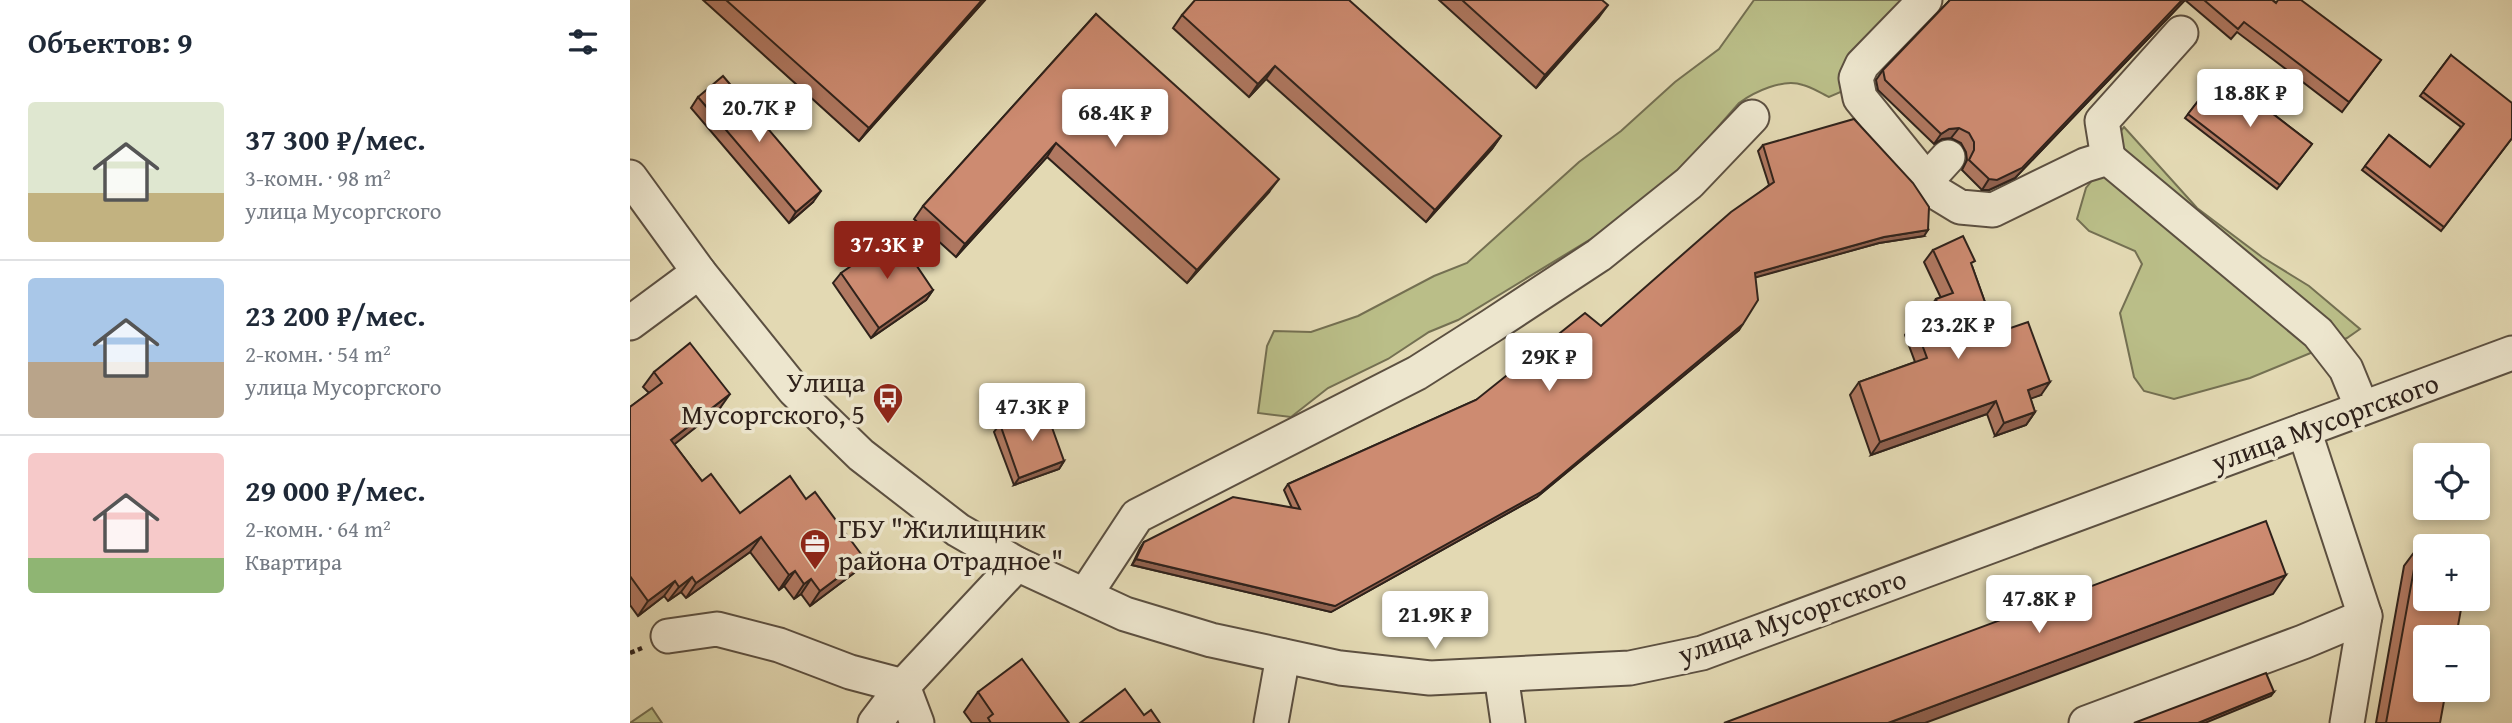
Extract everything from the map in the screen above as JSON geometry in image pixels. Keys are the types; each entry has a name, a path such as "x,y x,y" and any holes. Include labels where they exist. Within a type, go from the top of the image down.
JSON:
{"street":[{"path":"1925,0 1862,65 1856,78 1860,97 1937,169 1937,193 1961,207 1993,210 2085,164 2108,158"},
{"path":"2181,33 2102,121 2108,158 2318,333 2346,369 2362,408"},
{"path":"1085,595 1137,516 1416,373 1502,319 1599,255 1689,183 1752,117"},
{"name":"улица Мусоргского","path":"630,177 699,272 794,390 860,455 958,530 1017,564 1085,595 1138,617 1211,640 1340,668 1430,678 1630,668 1702,653 2512,353"},
{"path":"630,323 699,272"},
{"path":"2304,430 2365,616 2347,723"},
{"path":"875,723 903,686 1017,564"},
{"path":"2086,723 2365,616"},
{"path":"668,636 717,629 779,645 850,672 903,686"},
{"path":"1271,723 1283,656"},
{"path":"1501,675 1508,723"},
{"path":"903,686 917,723"}],"green space":[{"path":"1754,0 1903,0 1843,91 1829,97 1806,86 1787,83 1769,87 1753,95 1739,103 1665,187 1627,217 1458,320 1429,332 1388,359 1328,388 1291,417 1258,413 1267,346 1274,331 1311,332 1358,316 1434,276 1467,263 1579,162 1621,131 1675,82 1719,49"},
{"path":"2124,127 2197,208 2262,257 2309,286 2360,329 2347,338 2250,378 2174,399 2144,391 2134,377 2120,313 2142,264 2135,251 2089,231 2077,219 2086,188 2106,163 2114,139"},
{"path":"652,708 662,723 630,723"}],"building":[{"path":"726,0 982,0 869,128"},
{"path":"1195,0 1349,0 1501,136 1435,210 1275,66 1258,84 1182,15"},
{"path":"1462,0 1602,0 1608,5 1545,75"},
{"path":"1950,0 2182,0 2022,168 1997,180 1989,179 1969,160 1974,150 1974,142 1969,133 1959,128 1949,129 1941,134 1885,80 1883,70"},
{"path":"2204,0 2272,0 2276,3 2278,0 2301,0 2381,60 2349,102 2244,22 2238,29"},
{"path":"1096,14 1279,179 1197,270 1056,143 965,244 923,206"},
{"path":"2451,55 2512,103 2512,138 2444,227 2365,166 2389,135 2430,167 2464,124 2423,92"},
{"path":"2220,73 2312,144 2280,185 2188,114"},
{"path":"723,76 821,191 796,212 698,97"},
{"path":"1854,119 1913,183 1929,207 1928,230 1884,237 1755,273 1758,300 1743,324 1541,492 1335,606 1136,559 1144,542 1233,497 1300,509 1288,484 1476,400 1585,313 1601,326 1731,212 1774,182 1763,145"},
{"path":"896,235 933,290 879,328 841,273"},
{"path":"1963,236 1975,261 1971,263 1996,333 2028,322 2050,382 2028,390 2035,412 2004,423 1996,401 1880,442 1859,382 1927,358 1914,323 1940,313 1936,299 1953,293 1933,250"},
{"path":"690,343 730,394 671,440 702,481 711,474 740,513 790,476 806,499 815,492 864,558 820,591 811,579 804,584 795,571 789,575 761,537 696,583 692,577 679,587 675,581 648,601 630,576 630,407 662,383 654,372"},
{"path":"1045,408 1064,461 1019,478 1000,424"},
{"path":"2266,521 2286,575 1888,723 1724,723"},
{"path":"2413,574 2413,611 2461,611 2458,625 2413,625 2413,702 2444,702 2440,723 2386,723"},
{"path":"1022,659 1069,723 991,723 988,718 993,714 978,692"},
{"path":"2266,673 2274,692 2198,723 2134,723"},
{"path":"1125,689 1144,715 1151,710 1160,723 1080,723"}],"place":[{"name":"Улица Мусоргского, 5","path":"888,425"},
{"name":"ГБУ \"Жилищник района Отрадное\"","path":"815,571"}]}
